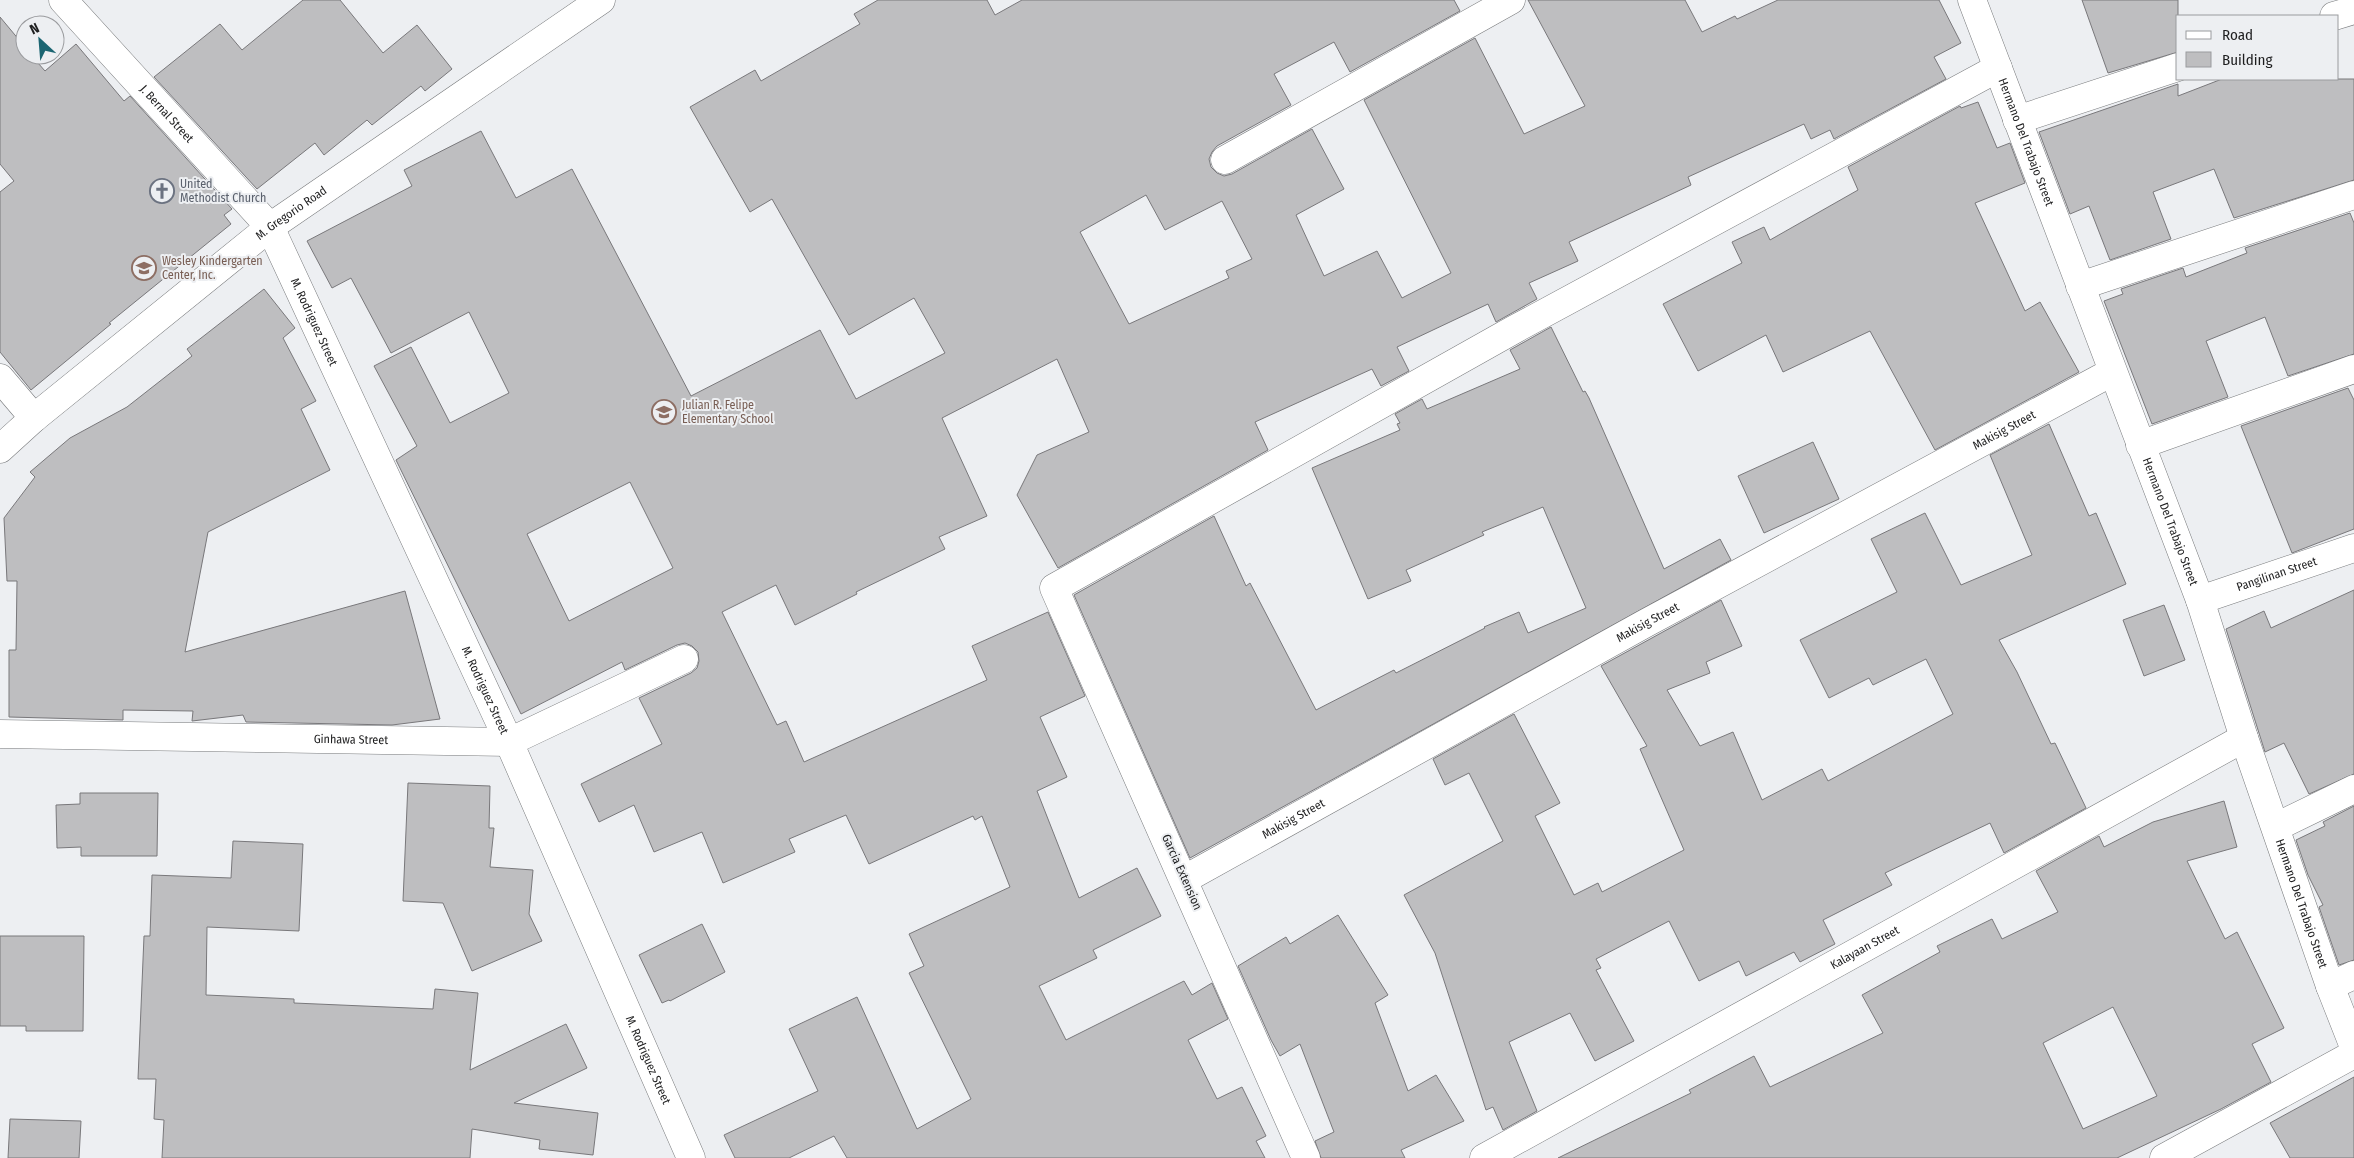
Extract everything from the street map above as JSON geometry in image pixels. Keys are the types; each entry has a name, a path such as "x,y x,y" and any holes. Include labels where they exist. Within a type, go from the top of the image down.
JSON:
{"street":[{"name":"J. Bernal Street","path":"63,0 270,227"},
{"name":"M. Gregorio Road","path":"0,449 34,418 270,227 601,0"},
{"path":"1225,160 1511,0"},
{"name":"Hermano Del Trabajo Street","path":"1972,0 2200,600 2244,738 2276,827 2342,981 2354,1047"},
{"path":"2337,15 2354,10"},
{"name":"Garcia Extension","path":"1306,1158 1184,878 1054,588 1515,329 1998,68"},
{"path":"2017,120 2176,68"},
{"path":"2080,286 2354,195"},
{"name":"M. Rodriguez Street","path":"270,227 509,742 691,1158"},
{"path":"2140,445 2354,369"},
{"name":"Makisig Street","path":"1184,878 1646,623 2112,372"},
{"path":"0,378 34,418"},
{"name":"Pangilinan Street","path":"2200,600 2354,548"},
{"name":"Ginhawa Street","path":"0,734 509,742 684,659"},
{"name":"Kalayaan Street","path":"1484,1158 2244,738"},
{"path":"2276,827 2354,789"},
{"path":"2164,1158 2354,1054"}],"building":[{"path":"303,0 340,0 383,53 417,25 452,69 425,91 421,86 372,125 367,120 324,155 315,143 257,189 154,77 220,24 242,50"},
{"path":"878,0 987,0 995,15 1022,0 1454,0 1460,11 1350,72 1334,42 1274,74 1291,105 1217,146 1209,159 1211,167 1217,173 1224,176 1232,174 1312,129 1344,189 1296,215 1324,276 1377,251 1402,298 1451,273 1364,100 1475,38 1524,134 1585,106 1528,0 1685,0 1702,32 1735,16 1737,19 1778,0 1939,0 1961,43 1934,57 1946,79 1834,139 1830,130 1811,139 1804,124 1688,177 1691,185 1569,242 1578,261 1529,283 1537,299 1496,322 1488,304 1397,347 1409,371 1381,386 1372,369 1255,422 1268,450 1058,568 1017,495 1037,455 1089,432 1057,359 942,418 987,516 939,537 945,549 856,592 857,594 795,625 776,585 722,612 777,725 786,721 804,762 987,680 972,646 1048,612 1085,696 1040,717 1067,777 1037,791 1079,898 1137,868 1161,916 1093,950 1097,958 1039,986 1066,1040 1184,981 1192,995 1212,983 1228,1019 1188,1040 1217,1099 1242,1087 1266,1136 1256,1141 1265,1158 847,1158 834,1136 789,1158 735,1158 724,1135 818,1091 789,1029 857,997 917,1129 971,1099 909,973 924,966 909,934 1010,887 982,816 975,820 973,816 869,864 846,815 789,839 795,852 723,883 702,832 654,852 634,805 599,822 581,784 662,744 639,698 691,673 697,668 699,661 698,652 692,646 685,643 625,670 622,662 521,714 396,460 417,446 374,366 411,347 450,423 509,393 469,312 391,353 351,278 332,288 307,241 412,186 404,170 481,131 516,198 572,169 691,396 820,330 856,399 945,353 914,298 849,335 772,199 750,212 690,107 755,70 761,81 860,24 854,14","holes":["1146,195 1165,230 1222,201 1252,259 1226,271 1229,278 1129,324 1080,232","630,482 673,568 569,621 527,534"]},
{"path":"2082,0 2178,0 2176,53 2108,73"},
{"path":"0,17 15,35 15,65 40,65 45,71 52,65 65,65 65,54 76,44 124,101 130,96 232,209 224,215 231,224 109,323 111,324 31,390 0,352 0,192 14,181 0,164"},
{"path":"2354,79 2354,180 2234,218 2214,169 2153,192 2171,239 2110,260 2089,206 2070,214 2039,132 2178,84 2178,96 2219,80"},
{"path":"1978,102 1997,148 2010,143 2025,183 1975,203 2025,311 2040,302 2079,372 1935,450 1870,331 1783,372 1766,335 1698,371 1663,304 1742,263 1732,242 1764,227 1770,240 1858,190 1848,167 1960,106 1961,108"},
{"path":"2350,213 2354,223 2354,354 2288,376 2265,317 2206,341 2228,397 2152,424 2104,301 2123,294 2121,289 2183,268 2186,277 2247,253 2245,248"},
{"path":"264,289 295,328 283,338 316,401 301,409 330,470 208,532 185,652 405,591 440,719 392,725 246,722 243,715 192,721 193,711 123,710 123,720 9,717 9,650 16,650 17,581 7,581 4,518 35,477 30,472 70,438 127,407 192,356 187,349"},
{"path":"1551,327 1583,392 1585,391 1589,398 1664,569 1720,539 1731,560 1190,858 1074,595 1214,516 1246,586 1250,583 1316,710 1394,670 1396,673 1484,627 1519,612 1528,633 1586,608 1543,507 1482,532 1484,535 1406,570 1411,581 1368,599 1312,468 1400,430 1397,424 1400,423 1395,414 1422,399 1427,409 1520,369 1510,350"},
{"path":"2348,388 2354,400 2354,529 2292,553 2241,426"},
{"path":"2049,424 2089,516 2096,513 2126,584 1999,640 2017,672 2051,744 2055,743 2086,808 2004,853 1990,823 1885,873 1892,885 1823,920 1835,944 1800,962 1794,952 1746,976 1739,961 1699,981 1669,921 1596,959 1601,968 1596,970 1634,1041 1595,1061 1570,1013 1509,1042 1537,1111 1503,1130 1493,1107 1486,1110 1435,953 1404,895 1503,841 1469,773 1445,785 1433,759 1514,714 1560,803 1535,816 1574,895 1598,883 1602,892 1684,850 1640,749 1647,746 1601,666 1721,600 1742,646 1706,662 1710,673 1667,690 1700,746 1733,732 1762,800 1822,769 1828,781 1953,714 1926,659 1873,685 1869,678 1829,698 1800,640 1897,592 1871,539 1925,513 1961,585 2032,555 1990,455"},
{"path":"1813,442 1839,499 1764,533 1738,476"},
{"path":"2354,590 2354,774 2309,794 2284,743 2265,752 2226,629 2264,611 2271,628"},
{"path":"2164,605 2185,660 2144,676 2123,620"},
{"path":"408,783 490,786 489,828 494,828 490,867 533,870 529,914 542,941 472,971 443,903 403,901"},
{"path":"80,793 158,793 157,856 81,856 81,847 57,848 56,805 80,804"},
{"path":"2224,801 2237,847 2187,861 2225,939 2237,932 2284,1028 2252,1044 2271,1082 2221,1109 2117,1158 1558,1158 1691,1093 1689,1090 1754,1056 1770,1087 1883,1033 1862,995 1940,952 1937,946 1992,919 2002,939 2058,912 2036,871 2099,836 2104,847 2153,822","holes":["2113,1007 2157,1096 2083,1129 2043,1043"]},
{"path":"2354,806 2354,960 2339,965 2319,907 2323,905 2308,875 2296,840 2325,826 2323,822"},
{"path":"233,841 303,844 299,931 207,927 206,995 294,999 294,1003 433,1009 435,989 478,993 470,1070 566,1024 587,1068 514,1103 598,1113 593,1155 539,1149 540,1140 472,1129 470,1158 162,1158 164,1120 154,1119 156,1079 138,1079 144,936 150,936 152,875 231,878"},
{"path":"1338,915 1388,995 1375,1003 1408,1091 1436,1075 1464,1121 1401,1150 1405,1158 1321,1158 1315,1141 1334,1132 1300,1044 1280,1056 1238,966 1286,937 1290,944"},
{"path":"702,924 725,972 670,1001 662,1003 639,955"},
{"path":"0,936 84,936 83,1031 26,1031 26,1026 0,1026"},
{"path":"2354,1077 2354,1158 2290,1158 2270,1123"},
{"path":"10,1119 81,1121 79,1158 8,1158"}],"place":[{"name":"United Methodist Church","path":"162,191"},
{"name":"Wesley Kindergarten Center, Inc.","path":"144,268"},
{"name":"Julian R. Felipe Elementary School","path":"664,412"}]}
